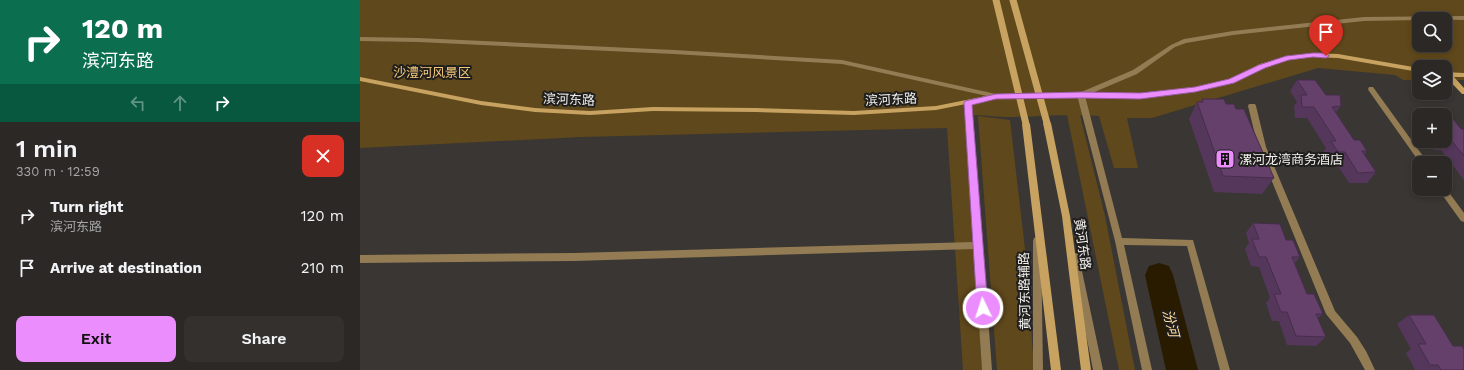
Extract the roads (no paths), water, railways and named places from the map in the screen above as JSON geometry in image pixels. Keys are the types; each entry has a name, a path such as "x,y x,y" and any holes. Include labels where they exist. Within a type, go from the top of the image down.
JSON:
{"street":[{"path":"996,0 1026,124 1056,370"},
{"name":"黄河东路","path":"1014,0 1047,123 1066,216 1086,370"},
{"path":"1148,370 1119,241 1081,95 1135,72 1173,46 1184,41 1240,32 1364,19 1464,18"},
{"path":"360,40 418,40 842,62 996,96"},
{"name":"滨河东路","path":"360,79 481,103 535,110 590,113 653,109 854,113 936,108 968,103 996,96 1140,96 1195,89 1231,81 1262,66 1289,58 1313,55 1338,56 1412,69"},
{"path":"1452,74 1464,75"},
{"path":"1452,80 1464,92"},
{"path":"1371,89 1419,156"},
{"path":"968,103 987,370"},
{"path":"1252,106 1262,147 1331,314 1348,331 1365,356 1370,370"},
{"path":"1447,196 1464,219"},
{"name":"黄河东路辅路","path":"1037,212 1038,370"},
{"path":"1066,216 1098,370"},
{"path":"1119,241 1190,243 1225,370"},
{"path":"360,259 574,257 978,245"}],"waterway":[{"name":"汾河","path":"1159,275 1182,370"}],"place":[{"name":"漯河龙湾商务酒店","path":"1225,159"}],"park label":[{"name":"沙澧河风景区","path":"432,72"}]}
